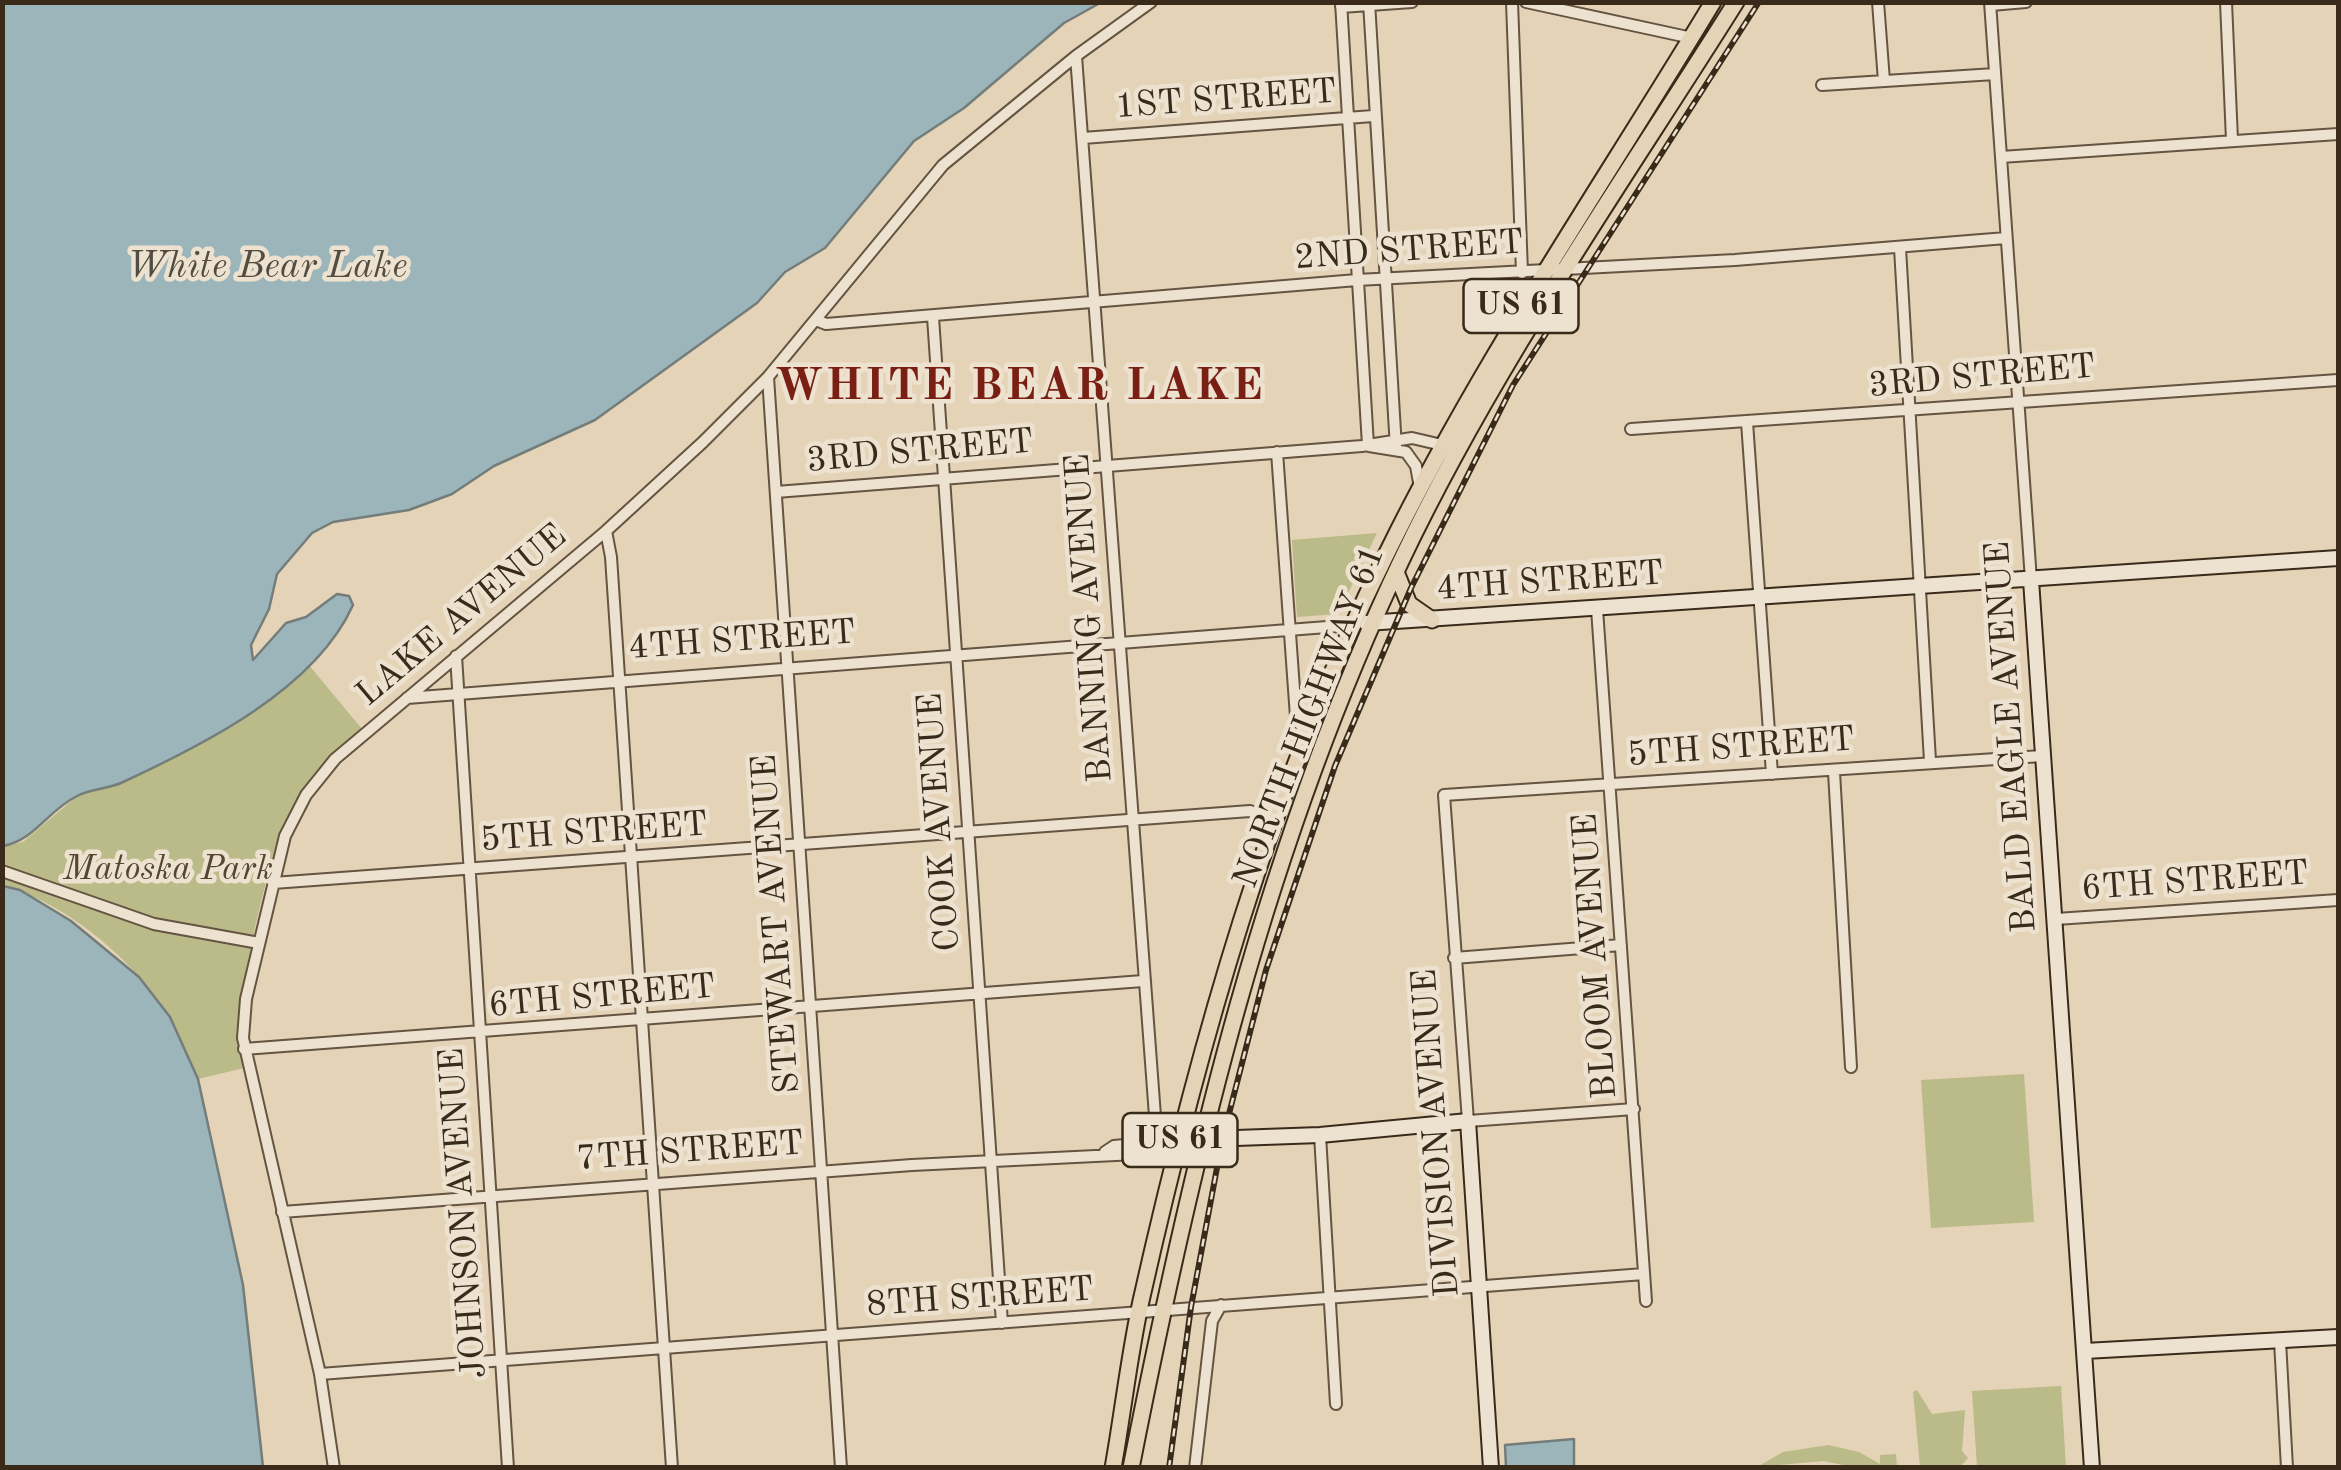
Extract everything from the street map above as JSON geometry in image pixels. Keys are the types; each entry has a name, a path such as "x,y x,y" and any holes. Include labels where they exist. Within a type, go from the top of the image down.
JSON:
{"main road":[{"name":"NORTH HIGHWAY 61","path":"1113,1468 1139,1311 1177,1144 1276,820 1307,736 1353,624 1442,445 1543,269 1714,2"},
{"name":"NORTH HIGHWAY 61","path":"1131,1468 1162,1309 1202,1141 1288,847 1373,623 1448,475 1569,267 1736,2"},
{"path":"1442,445 1448,475"},
{"path":"1396,572 1408,604 1432,620"},
{"path":"1276,820 1287,832 1288,847"}],"street":[{"name":"LAKE AVENUE","path":"334,1468 320,1374 244,1050 242,1021 285,836 316,781 407,698 606,531 768,377 943,165 1076,56 1150,2"},
{"path":"1368,445 1341,5 1412,2"},
{"path":"1512,2 1522,272"},
{"path":"1526,2 1692,38"},
{"path":"1878,2 1884,81"},
{"path":"1990,4 2026,2"},
{"path":"2226,2 2232,140"},
{"path":"1369,4 1372,116 1397,444 1413,459 1420,488"},
{"name":"BALD EAGLE AVENUE","path":"1990,4 2092,1468"},
{"name":"BANNING AVENUE","path":"1076,56 1156,1116"},
{"path":"1822,85 1995,74"},
{"name":"1ST STREET","path":"1083,138 1372,116"},
{"path":"2001,157 2338,134"},
{"name":"2ND STREET","path":"816,320 826,324 933,317 1357,280 1900,248 2006,238"},
{"path":"1900,248 1906,412 1930,761"},
{"name":"COOK AVENUE","path":"933,317 1002,1323"},
{"name":"STEWART AVENUE","path":"768,377 841,1468"},
{"name":"3RD STREET","path":"1630,430 2338,380"},
{"path":"1748,422 1756,597 1772,774"},
{"name":"3RD STREET","path":"776,492 1368,445 1442,445"},
{"path":"1278,452 1296,716 1307,736"},
{"path":"606,531 672,1468"},
{"name":"4TH STREET","path":"407,698 1353,624 2338,558"},
{"name":"BLOOM AVENUE","path":"1597,609 1646,1301"},
{"name":"JOHNSON AVENUE","path":"456,656 508,1468"},
{"name":"5TH STREET","path":"1444,795 2042,756"},
{"path":"1834,772 1851,1067"},
{"name":"DIVISION AVENUE","path":"1444,795 1491,1468"},
{"name":"5TH STREET","path":"273,883 1250,811 1276,820"},
{"path":"2,871 154,924 259,943"},
{"name":"6TH STREET","path":"2056,919 2338,900"},
{"path":"1454,958 1621,945"},
{"name":"6TH STREET","path":"244,1050 1143,982"},
{"name":"7TH STREET","path":"282,1212 1104,1153 1202,1141 1634,1109"},
{"path":"1156,1116 1164,1133 1177,1144"},
{"path":"1139,1144 1150,1132 1156,1116"},
{"path":"1320,1135 1336,1404"},
{"name":"7TH STREET","path":"1104,1153 1114,1146 1177,1144"},
{"name":"8TH STREET","path":"320,1374 1644,1274"},
{"path":"1195,1468 1212,1321 1220,1305"},
{"path":"2085,1351 2338,1337"},
{"path":"2280,1341 2287,1468"}],"green space":[{"path":"1377,533 1338,614 1297,617 1292,540"},
{"name":"Matoska Park","path":"308,664 362,729 306,787 275,853 247,970 241,1042 244,1068 198,1079 168,1015 117,954 50,905 3,886 3,846 23,842 77,796 116,785 189,747"},
{"path":"2024,1074 2034,1222 1931,1228 1921,1080"},
{"path":"2061,1386 2066,1467 1977,1467 1972,1391"},
{"path":"1917,1390 1932,1414 1965,1410 1962,1451 1968,1458 1960,1467 1920,1467 1913,1392"},
{"path":"1828,1445 1859,1452 1880,1464 1880,1455 1896,1454 1897,1467 1853,1467 1823,1461 1757,1467 1783,1452"}],"water":[{"name":"White Bear Lake","path":"3,2 1100,3 1064,23 964,108 914,141 825,248 785,272 757,303 595,420 494,466 452,494 409,510 333,522 312,533 277,574 269,609 251,645 253,660 286,623 306,617 337,594 349,596 353,605 335,636 312,663 284,689 220,733 121,783 77,796 24,838 3,846"},
{"path":"3,886 20,890 71,921 139,977 170,1017 198,1079 243,1285 263,1467 3,1467"},
{"path":"1574,1439 1574,1467 1506,1467 1505,1445"}],"railway":[{"path":"1169,1468 1191,1307 1222,1141 1266,970 1335,766 1411,588 1513,385 1759,2"}],"district":[{"name":"WHITE BEAR LAKE","path":"1020,387"}]}
